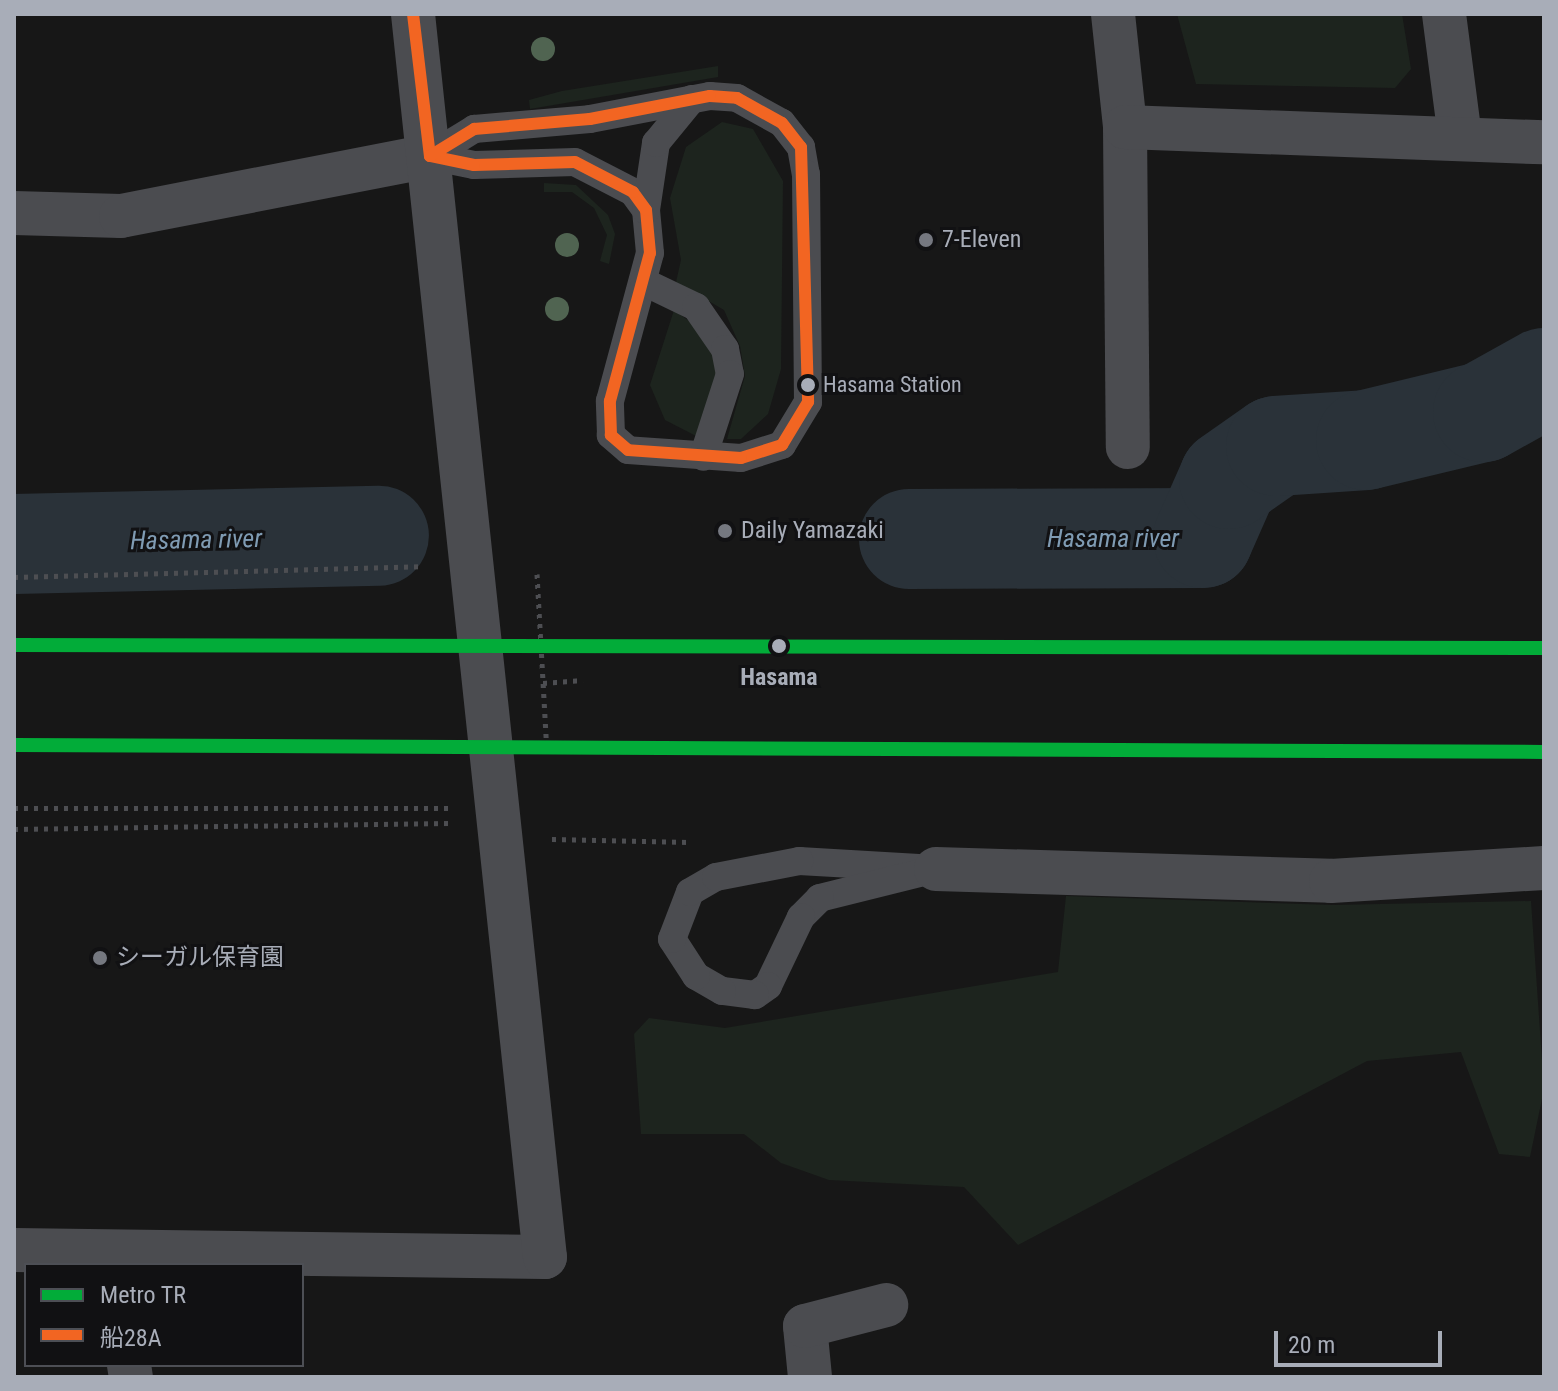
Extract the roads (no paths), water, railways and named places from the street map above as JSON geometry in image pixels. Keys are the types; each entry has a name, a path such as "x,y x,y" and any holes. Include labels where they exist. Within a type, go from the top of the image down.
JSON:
{"street":[{"path":"14,1250 118,1260 545,1257 502,815 413,14"},
{"path":"1113,14 1125,127 1128,447"},
{"path":"1444,14 1460,138"},
{"path":"1125,127 1544,142"},
{"path":"14,213 121,216 430,156"},
{"path":"936,869 1331,881 1544,868"},
{"path":"810,1377 805,1326 886,1305"}],"lane":[{"path":"430,156 474,129 559,123 692,99 737,98 756,106 801,147 806,174 810,382 802,421 782,445 762,455 703,457 628,450 611,435 610,401 644,282 646,210 656,143 692,99"},
{"path":"430,156 474,165 575,162 617,181 646,210"},
{"path":"644,282 696,307 725,349 730,374 703,457"},
{"path":"799,861 936,869 820,898 801,917 768,986 755,995 722,991 696,976 672,939 690,892 716,877 799,861"}],"waterway":[{"name":"Hasama river","path":"909,539 1203,538 1229,479 1276,446 1366,440 1483,412 1544,378"},
{"name":"Hasama river","path":"14,544 379,536"}],"metro line":[{"name":"TR","path":"14,645 1544,648"},
{"name":"TR","path":"14,745 1544,752"}],"place":[{"name":"7-Eleven","path":"926,240"},
{"name":"Hasama Station","path":"808,385"},
{"name":"Daily Yamazaki","path":"725,531"},
{"name":"Hasama","path":"779,646"},
{"name":"シーガル保育園","path":"100,958"}]}
